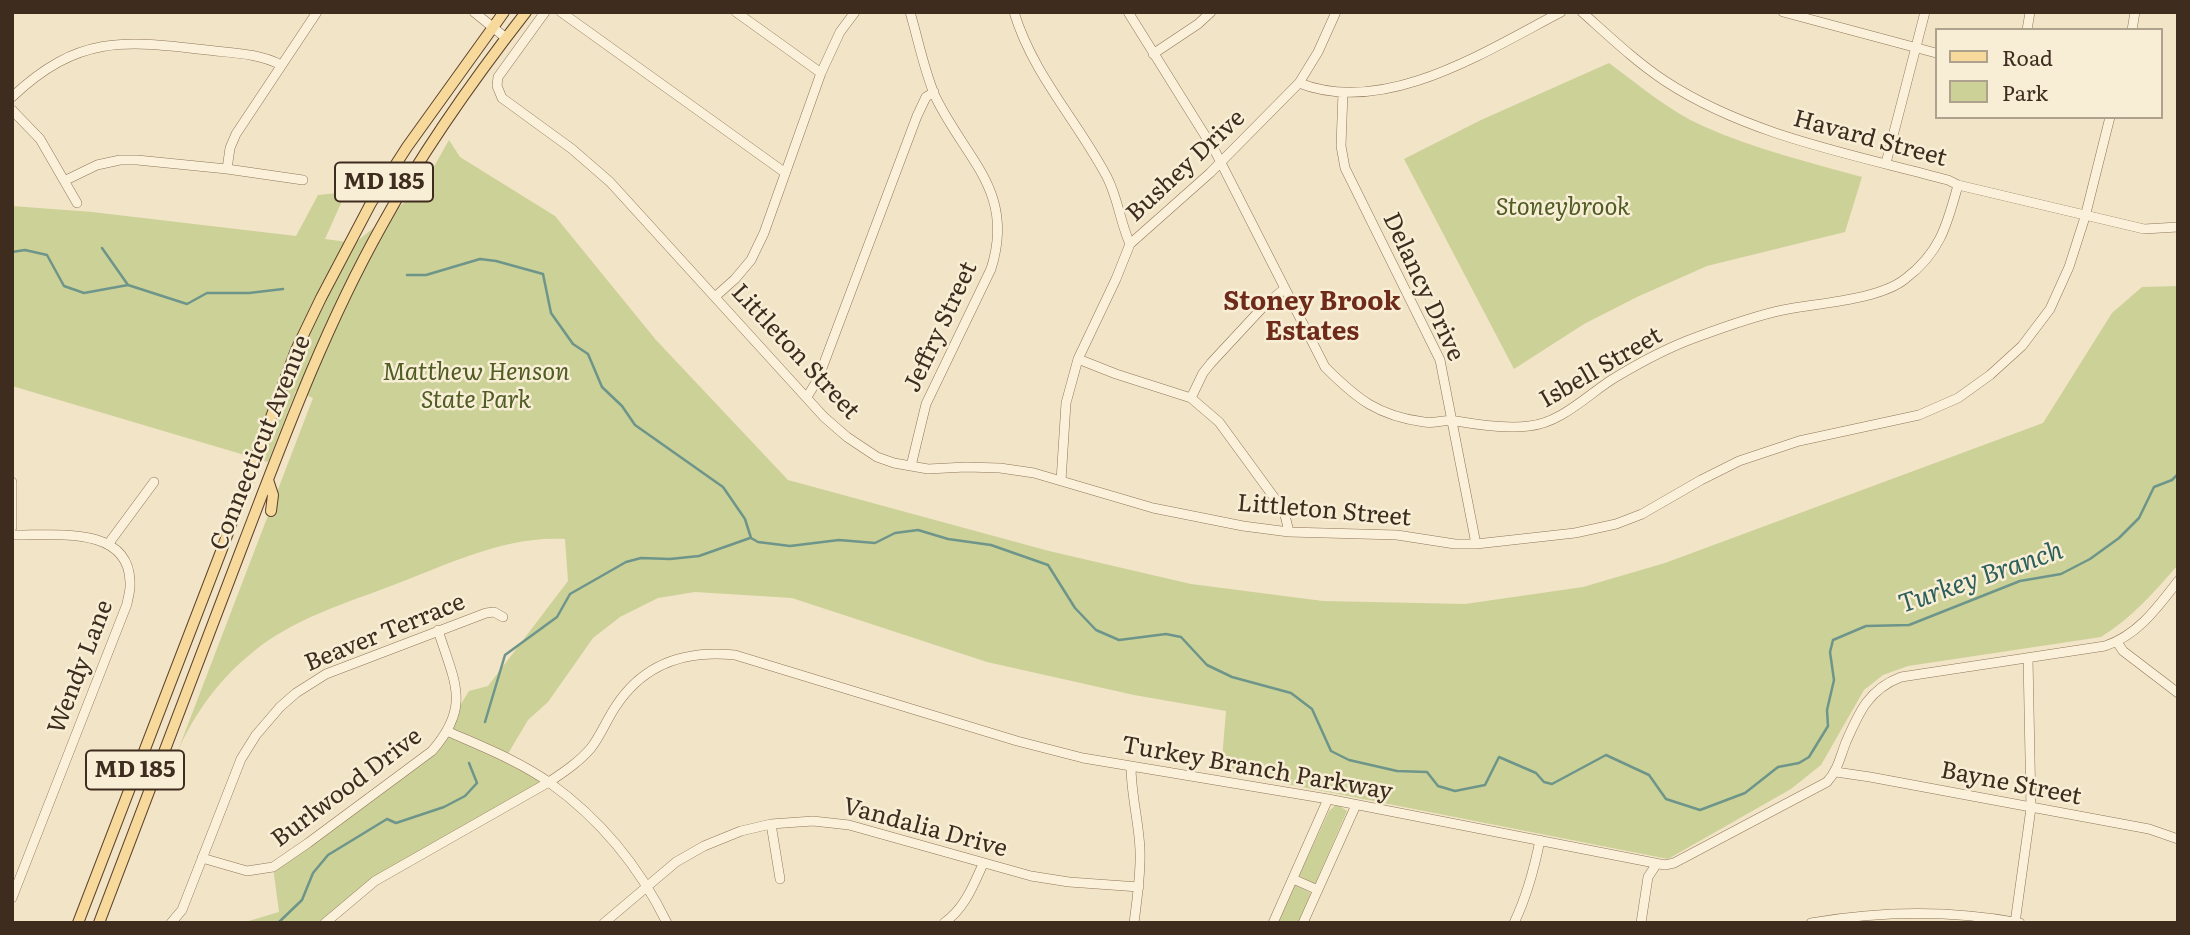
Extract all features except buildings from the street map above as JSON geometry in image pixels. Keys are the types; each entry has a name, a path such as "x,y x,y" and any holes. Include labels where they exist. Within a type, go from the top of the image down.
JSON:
{"main road":[{"name":"Connecticut Avenue","path":"78,923 296,350 371,203 504,12"},
{"name":"Connecticut Avenue","path":"99,923 317,355 369,249 407,181 526,12"},
{"path":"268,480 273,495 271,511"},
{"path":"222,548 239,555"}],"street":[{"path":"227,169 230,148 236,134 317,12"},
{"path":"474,12 506,38"},
{"name":"Littleton Street","path":"545,12 498,77 499,94 572,149 610,182 824,417 867,450 894,463 928,469 1000,468 1034,473 1192,517 1289,532 1397,535 1455,544 1575,533 1616,524 1642,514 1739,461 1799,441 1919,415 1958,398 1990,375 2021,346 2050,309 2069,267 2085,217 2110,119"},
{"path":"561,12 784,172"},
{"path":"736,12 821,73"},
{"path":"716,296 751,260 764,233 821,73 840,32 855,12"},
{"name":"Jeffry Street","path":"910,12 934,92 946,118 992,191 998,229 991,269 926,404 911,466"},
{"path":"1014,12 1021,34 1040,73 1107,177 1118,202 1130,244"},
{"name":"Isbell Street","path":"1128,12 1216,153 1325,367 1352,394 1393,416 1427,423 1453,421 1518,426 1545,423 1615,378 1695,338 1779,311 1882,292 1903,281 1927,260 1948,223 1958,185"},
{"path":"1153,54 1211,12"},
{"name":"Bushey Drive","path":"1061,481 1066,403 1078,359 1130,244 1220,163 1299,83 1318,51 1335,12"},
{"path":"1299,83 1315,89 1343,92 1385,89 1426,79 1561,12"},
{"name":"Havard Street","path":"1582,12 1638,62 1666,82 1712,108 1768,132 2085,217 2144,229 2178,227"},
{"path":"1783,12 1934,52"},
{"path":"1886,163 1925,12"},
{"path":"12,97 28,82 58,62 88,49 120,43 141,42 248,55 266,58 281,65"},
{"path":"807,397 818,379 916,116 926,97 934,92"},
{"name":"Delancy Drive","path":"1343,92 1341,146 1345,168 1440,360 1476,544"},
{"path":"12,110 40,139 77,203"},
{"path":"66,180 97,165 120,160 227,169 303,180"},
{"path":"1191,398 1211,363 1263,307 1284,289"},
{"path":"1078,359 1191,398 1219,422 1241,450 1284,511 1289,532"},
{"path":"12,482 12,527"},
{"path":"12,536 86,537 110,544 155,482"},
{"name":"Wendy Lane","path":"12,898 127,604 131,582 128,569 120,554 110,544"},
{"path":"1836,772 1846,742 1870,695 1883,683 1901,677 2117,642 2150,617 2178,581"},
{"name":"Beaver Terrace","path":"171,923 182,910 241,759 256,735 280,707 326,674 486,613 494,612 503,617"},
{"name":"Burlwood Drive","path":"202,858 247,871 273,867 432,751 449,732 455,715 457,691 438,630"},
{"path":"2117,642 2132,658 2178,693"},
{"name":"Turkey Branch Parkway","path":"325,923 375,881 573,766 590,749 617,704 652,670 670,660 691,654 735,655 1017,741 1083,758 1356,804 1656,864 1674,863 1813,791 1836,772"},
{"path":"1811,923 1846,917 1902,918 1951,914 2017,922 2031,808 2028,658"},
{"path":"449,732 505,757 549,782 578,805 631,861 667,923"},
{"path":"1131,766 1140,848 1139,887 1134,923"},
{"name":"Bayne Street","path":"1836,772 2150,829 2178,839"},
{"path":"1273,923 1328,799"},
{"path":"1303,923 1356,804"},
{"name":"Vandalia Drive","path":"604,923 676,862 704,846 741,831 771,824 813,821 849,825 983,864 1069,882 1139,887"},
{"path":"771,824 780,879"},
{"path":"1514,923 1533,877 1540,840"},
{"path":"944,923 959,910 968,897 983,864"},
{"path":"1641,923 1648,877 1656,864"},
{"path":"1293,879 1318,890"}],"green space":[{"name":"Stoneybrook","path":"1609,63 1666,105 1703,126 1761,148 1862,177 1845,232 1707,266 1584,324 1514,369 1404,159 1481,120"},
{"name":"Matthew Henson State Park","path":"449,140 460,157 555,216 656,340 788,480 1049,551 1191,584 1323,601 1465,604 1583,587 1665,563 2043,423 2112,313 2142,287 2178,286 2178,565 2133,613 2101,637 1908,666 1883,675 1864,690 1821,765 1791,789 1668,859 1221,771 1226,711 1134,695 987,662 792,598 695,592 658,598 620,617 593,638 548,702 528,720 506,757 549,782 375,881 325,923 242,923 279,912 273,867 432,751 469,691 488,686 568,581 565,539 521,542 478,552 340,605 286,630 253,652 218,686 191,725 177,753 313,398 296,391 268,462 12,386 12,206 92,212 296,236 318,195 346,192 325,239 355,243 422,188"},
{"path":"1337,804 1347,811 1315,884 1299,876 1329,811"},
{"path":"1295,885 1311,893 1298,923 1278,923"}],"waterway":[{"path":"102,248 128,285"},
{"name":"Turkey Branch","path":"12,252 25,250 47,255 64,286 84,293 128,285 187,304 207,293 249,293 283,289"},
{"name":"Turkey Branch","path":"407,275 426,275 480,259 543,274 551,313 573,344 588,354 602,387 622,406 635,425 723,487 745,519 751,538 758,542 790,546 839,540 875,543 895,533 918,530 948,539 991,545 1048,565 1075,608 1096,630 1119,640 1166,634 1181,637 1207,665 1232,677 1291,693 1312,709 1331,751 1349,760 1397,771 1427,772 1438,786 1455,791 1485,785 1499,757 1536,773 1544,782 1552,784 1606,755 1649,775 1666,799 1700,810 1745,793 1778,767 1799,763 1809,757 1828,726 1827,710 1834,680 1830,652 1833,640 1866,626 1909,625 2020,581 2061,574 2090,559 2119,538 2139,518 2154,487 2172,480 2178,474"},
{"path":"485,722 505,655 557,617 570,594 626,562 641,558 699,556 750,538"},
{"path":"278,923 302,900 313,873 328,855 387,819 396,823 444,807 465,796 477,783 469,763"}],"district":[{"name":"Stoney Brook Estates","path":"1312,317"}]}
